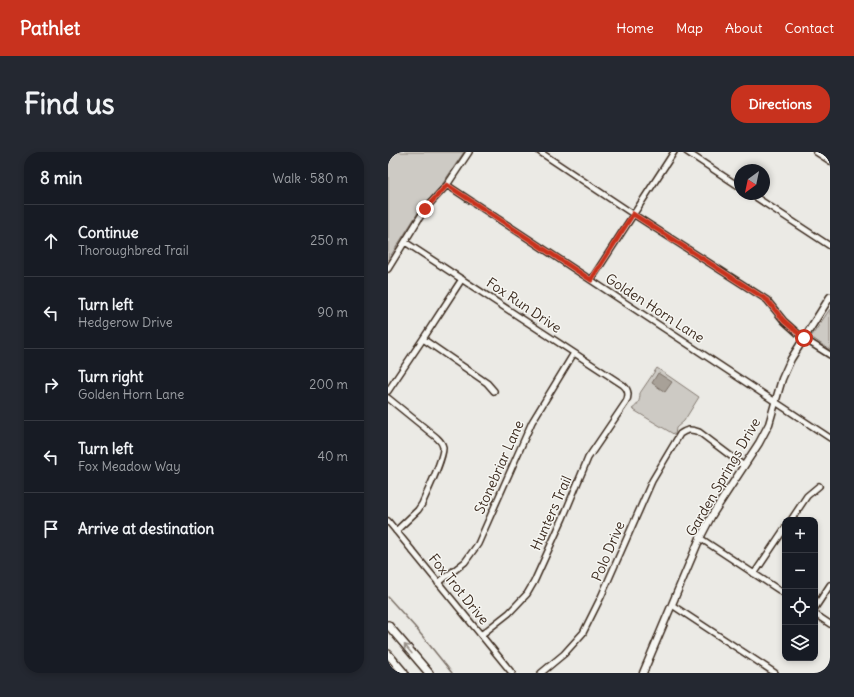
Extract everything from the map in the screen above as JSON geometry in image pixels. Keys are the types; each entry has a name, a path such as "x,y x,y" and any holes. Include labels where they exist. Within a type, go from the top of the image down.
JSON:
{"main road":[{"path":"388,624 429,673"},
{"path":"388,654 404,673"}],"street":[{"path":"388,269 425,209 447,185 468,152"},
{"path":"540,152 767,300 784,321 804,338 830,355"},
{"path":"591,280 674,152"},
{"path":"687,152 734,183"},
{"path":"816,152 830,161"},
{"name":"Golden Horn Lane","path":"447,185 830,438"},
{"path":"760,200 830,246"},
{"name":"Fox Run Drive","path":"406,242 623,385 627,390"},
{"path":"388,391 424,339 462,279"},
{"name":"Garden Springs Drive","path":"643,673 700,538 769,424 785,372 791,359 830,297"},
{"path":"424,339 487,383 494,392"},
{"name":"Stonebriar Lane","path":"438,583 465,562 478,544 532,422 574,353"},
{"name":"Hunters Trail","path":"481,635 517,606 534,582 588,458 626,402 628,395 627,390"},
{"path":"388,398 436,437 442,446 442,455 422,504 418,510 396,531"},
{"name":"Polo Drive","path":"541,673 564,654 583,633 601,597 652,481 680,434 686,430 692,429 699,432 744,466"},
{"path":"793,517 807,496 819,486"},
{"name":"Fox Trot Drive","path":"388,521 512,673"},
{"path":"754,574 782,532"},
{"path":"700,538 782,592"},
{"path":"818,603 830,585"},
{"path":"672,605 775,673"},
{"path":"818,616 830,624"}],"shaded area":[{"path":"388,152 464,152 441,186 419,211 388,260"},
{"path":"830,309 830,350 811,337"},
{"path":"657,368 699,397 684,421 676,428 675,435 632,409 639,401 640,393"},
{"path":"658,373 672,382 665,392 652,383"}],"waterway":[{"path":"388,597 415,627 452,673"}],"route":[{"path":"425,209 447,185 591,280 633,214 767,300 784,321 804,338"}]}
